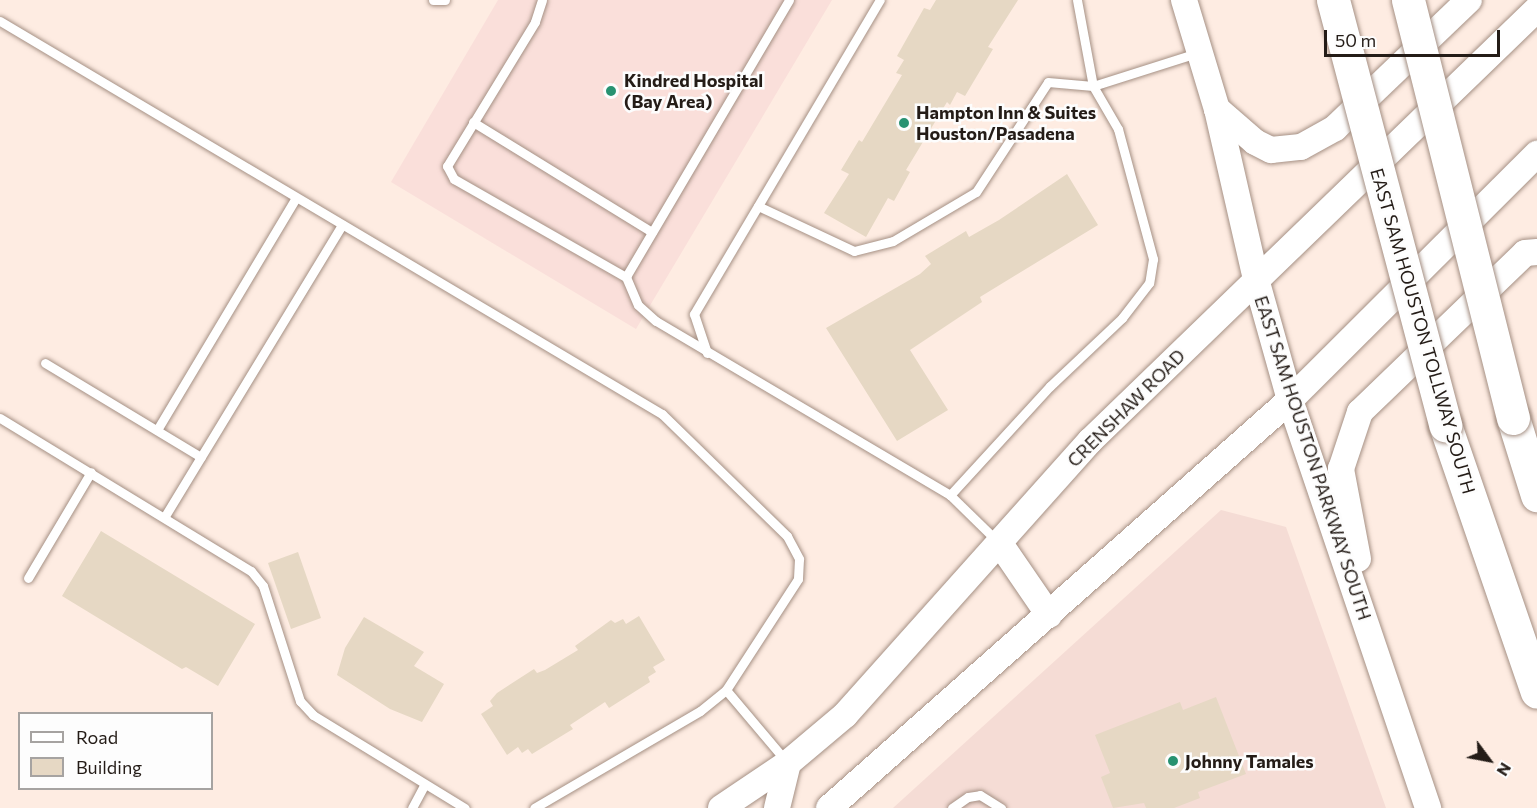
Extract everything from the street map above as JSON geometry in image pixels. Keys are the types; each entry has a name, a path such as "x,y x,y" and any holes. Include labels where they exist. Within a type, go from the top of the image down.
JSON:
{"highway":[{"name":"EAST SAM HOUSTON TOLLWAY SOUTH","path":"1333,0 1445,425 1537,692"},
{"path":"1407,0 1513,418 1537,495"}],"main road":[{"name":"EAST SAM HOUSTON PARKWAY SOUTH","path":"1184,0 1217,109 1256,279 1290,400 1428,808"},
{"path":"1217,109 1255,142 1272,150 1301,147 1335,128 1469,0"},
{"name":"CRENSHAW ROAD","path":"720,808 788,763 845,715 1001,545 1090,441 1537,9"},
{"path":"829,808 1290,400 1537,154"},
{"path":"1377,660 1341,469 1360,412 1525,253 1537,252"},
{"path":"1001,545 1049,615"},
{"path":"777,808 788,763"}],"lane":[{"path":"434,0 445,0"},
{"path":"542,0 535,22 447,166 454,179 626,277 638,305 707,353 950,495 1001,545"},
{"path":"626,277 789,0"},
{"path":"707,353 694,314 880,0"},
{"path":"950,495 1050,386 1122,318 1149,283 1153,258 1118,129 1094,86 1077,0"},
{"path":"0,21 295,199 662,414 787,536 799,559 798,579 726,690 700,711 534,808"},
{"path":"758,206 854,251 893,241 976,192 1048,82 1094,86 1199,52"},
{"path":"473,122 652,232"},
{"path":"157,430 295,199"},
{"path":"165,516 342,225"},
{"path":"45,363 201,457"},
{"path":"0,418 165,516 251,571 263,586 300,701 313,715 465,808"},
{"path":"28,578 91,472"},
{"path":"726,690 788,763"},
{"path":"412,808 424,785"},
{"path":"952,808 968,797 980,795 1001,808"}],"shaded area":[{"name":"Kindred Hospital (Bay Area)","path":"498,0 832,0 636,329 391,182"},
{"path":"1221,510 1286,527 1386,808 893,808"}],"building":[{"name":"Hampton Inn & Suites Houston/Pasadena","path":"936,0 1018,0 988,47 993,49 965,96 957,92 950,105 947,102 906,170 910,172 894,201 888,198 866,237 824,213 849,174 841,170 859,140 862,142 902,75 896,73 904,60 897,56 924,8 930,10"},
{"path":"1067,174 1098,225 980,297 982,302 910,350 948,410 897,441 826,328 920,274 931,264 925,256 966,231 969,237 999,220"},
{"path":"101,531 255,624 218,686 186,667 182,669 62,596"},
{"path":"298,552 321,618 291,629 268,563"},
{"path":"639,616 665,660 653,667 656,672 648,677 650,682 609,708 605,702 570,725 573,729 532,754 528,749 522,753 518,747 507,755 481,714 493,706 490,701 497,693 534,669 537,673 545,670 578,650 575,646 611,620 615,623 623,619 626,624"},
{"path":"364,617 424,652 414,666 444,684 422,722 390,709 337,675 345,648"},
{"name":"Johnny Tamales","path":"1216,697 1246,774 1198,792 1200,798 1174,808 1146,808 1144,803 1113,808 1101,777 1110,773 1095,735 1180,702 1183,710"}],"place":[{"name":"Kindred Hospital (Bay Area)","path":"611,91"},
{"name":"Hampton Inn & Suites Houston/Pasadena","path":"904,123"},
{"name":"Johnny Tamales","path":"1173,761"}]}
